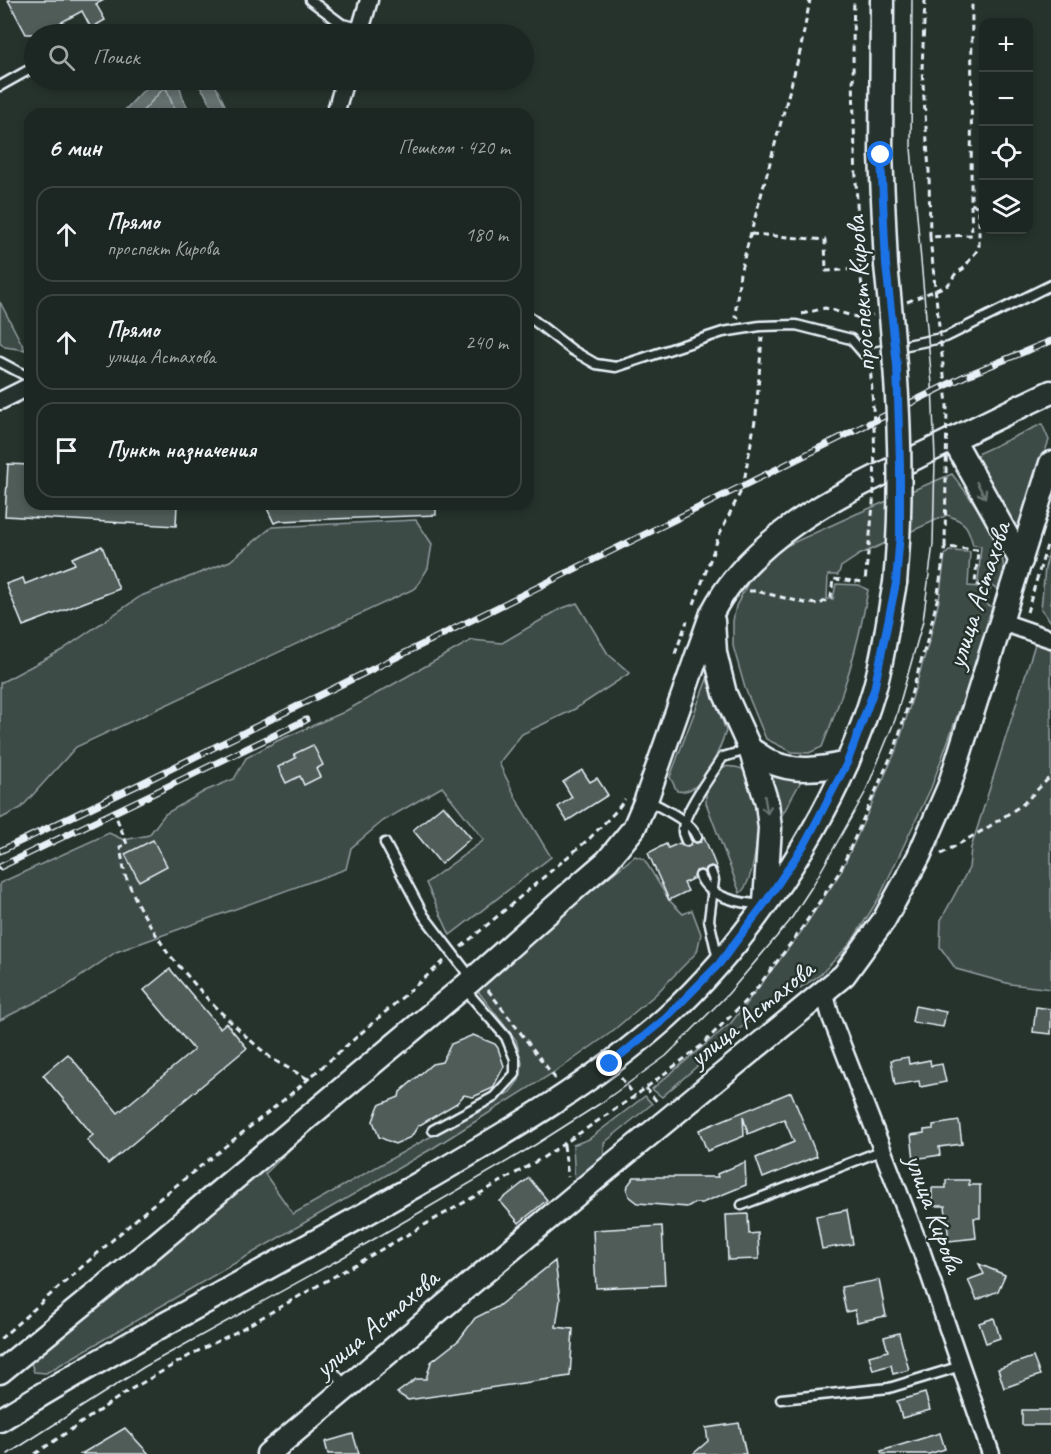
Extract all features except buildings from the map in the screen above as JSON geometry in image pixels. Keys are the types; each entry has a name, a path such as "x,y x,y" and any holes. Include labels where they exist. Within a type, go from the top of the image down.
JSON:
{"main road":[{"name":"проспект Кирова","path":"882,0 881,155 886,265 897,365 900,454 900,534 896,583"},
{"path":"2,1366 128,1268 467,983 607,861 634,828 638,796 708,606 748,561 784,531 856,486 1051,392"},
{"path":"953,439 1021,561"},
{"name":"улица Астахова","path":"275,1452 341,1380 591,1182 844,975 884,921 919,856 949,787 1012,625 1009,598 1051,463"},
{"name":"улица Астахова","path":"0,1420 329,1235 545,1109 610,1064 666,1018 719,964 765,903 806,842 847,763 874,690 896,583"},
{"path":"708,606 715,653 725,694 750,749 766,803 770,828 765,903"},
{"path":"750,749 771,762 799,768 823,769 847,763"}],"street":[{"path":"362,24 369,0"},
{"path":"339,108 343,90"},
{"path":"0,401 24,389"},
{"path":"1012,625 1051,639"},
{"name":"улица Кирова","path":"824,992 831,1017 921,1251 991,1454"}],"lane":[{"path":"310,0 320,4 342,24"},
{"path":"0,86 24,73"},
{"path":"534,321 572,350 596,364 616,367 723,332 760,326 796,325 850,339 864,354 946,337 1051,285"},
{"path":"0,362 24,375"},
{"path":"686,841 682,832 684,823 696,798 723,757 750,749"},
{"path":"638,796 667,810 694,829 697,837"},
{"path":"385,843 424,916 453,954 467,983 506,1037 515,1059 515,1074 494,1097 433,1130"},
{"path":"711,872 714,880 709,921 719,964"},
{"path":"700,876 703,884 713,891 743,904 765,903"},
{"path":"742,1205 883,1150"},
{"path":"781,1399 889,1388 961,1366"}],"path":[{"path":"708,606 703,578 720,533 743,487 756,415 762,341 760,326 735,316 740,273 800,52 810,0"},
{"path":"708,606 756,591 805,603 820,604 831,597 833,579 865,582 874,489 873,422 860,269 854,136 852,50 854,0"},
{"path":"925,0 922,69 930,237 947,405 945,547 978,550 975,584 986,586 1009,598"},
{"path":"930,237 972,235 972,0"},
{"path":"971,204 978,207 979,248"},
{"path":"751,234 825,240 826,271 860,269"},
{"path":"1012,625 1051,532"},
{"path":"703,578 708,606"},
{"path":"672,664 687,621"},
{"path":"939,847 934,858 987,828 1023,804 1051,776"},
{"path":"0,1339 158,1200 308,1079 590,838 617,810 638,796"},
{"path":"113,810 127,844 120,847 125,875 139,907 167,952 211,1003 250,1040 272,1059 308,1079"},
{"path":"621,1078 635,1096"},
{"path":"646,1088 659,1104"},
{"path":"35,1454 128,1391 194,1353"}],"shaded area":[{"path":"0,302 24,350 5,347 0,342"},
{"path":"1042,424 1049,440 1018,530 1013,532 974,465 979,453"},
{"path":"952,474 985,520 998,545 1004,571 999,589 978,582 981,546 973,545 968,529 958,520 947,515 859,555 841,567 838,575 828,575 827,599 833,599 836,584 859,585 868,590 849,670 822,747 809,753 792,752 766,739 745,688 733,646 733,621 736,606 751,577 777,550"},
{"path":"416,520 432,544 428,568 416,588 76,747 21,808 0,819 0,683 62,650 141,596 230,561 272,527"},
{"path":"1051,544 1051,622 1041,609 1045,568"},
{"path":"949,551 970,552 968,586 982,587 989,591 987,605 993,607 970,680 931,788 879,898 851,943 820,975 744,1025 662,1097 652,1089 731,1023 801,932 841,872 898,746 930,638 939,600 945,555"},
{"path":"577,603 608,654 630,673 575,709 522,734 499,763 520,806 551,857 450,935 426,883 484,840 442,787 383,821 351,848 346,869 116,952 64,988 0,1020 0,883 109,833 124,840 149,835 165,814 205,791 234,779 246,758 277,741 342,713 472,640 502,643 560,609"},
{"path":"1035,644 1051,649 1051,989 1010,984 956,969 940,947 941,920 969,868 971,848"},
{"path":"707,679 726,731 714,761 702,780 687,791 677,791 670,777"},
{"path":"721,767 735,767 745,771 750,775 759,793 754,862 740,893 706,803 706,785"},
{"path":"806,772 775,828 771,773"},
{"path":"635,856 644,859 669,900 683,914 692,910 701,934 697,952 656,994 609,1034 564,1066 433,1148 46,1373 34,1372 31,1363 35,1356 338,1102 265,1174 293,1214 510,1092 519,1080 522,1063 516,1040 477,990 555,917"},
{"path":"645,1096 652,1104 604,1143 604,1162 575,1185 573,1145 589,1139"}],"water":[{"path":"144,90 181,90 188,108 127,108"},
{"path":"202,90 218,90 226,108 212,108"}],"tram line":[{"path":"8,1454 144,1367 340,1259 535,1145 601,1103 666,1056 728,994 789,922 813,885 865,793 895,720 923,621 933,544 935,459 932,384 911,148 912,0"}],"railway":[{"path":"0,851 965,376 1051,341"},
{"path":"0,867 306,720"}],"route":[{"path":"610,1064 666,1018 719,964 765,903 806,842 847,763 874,690 896,583 900,534 897,365 886,265 881,155"}]}
